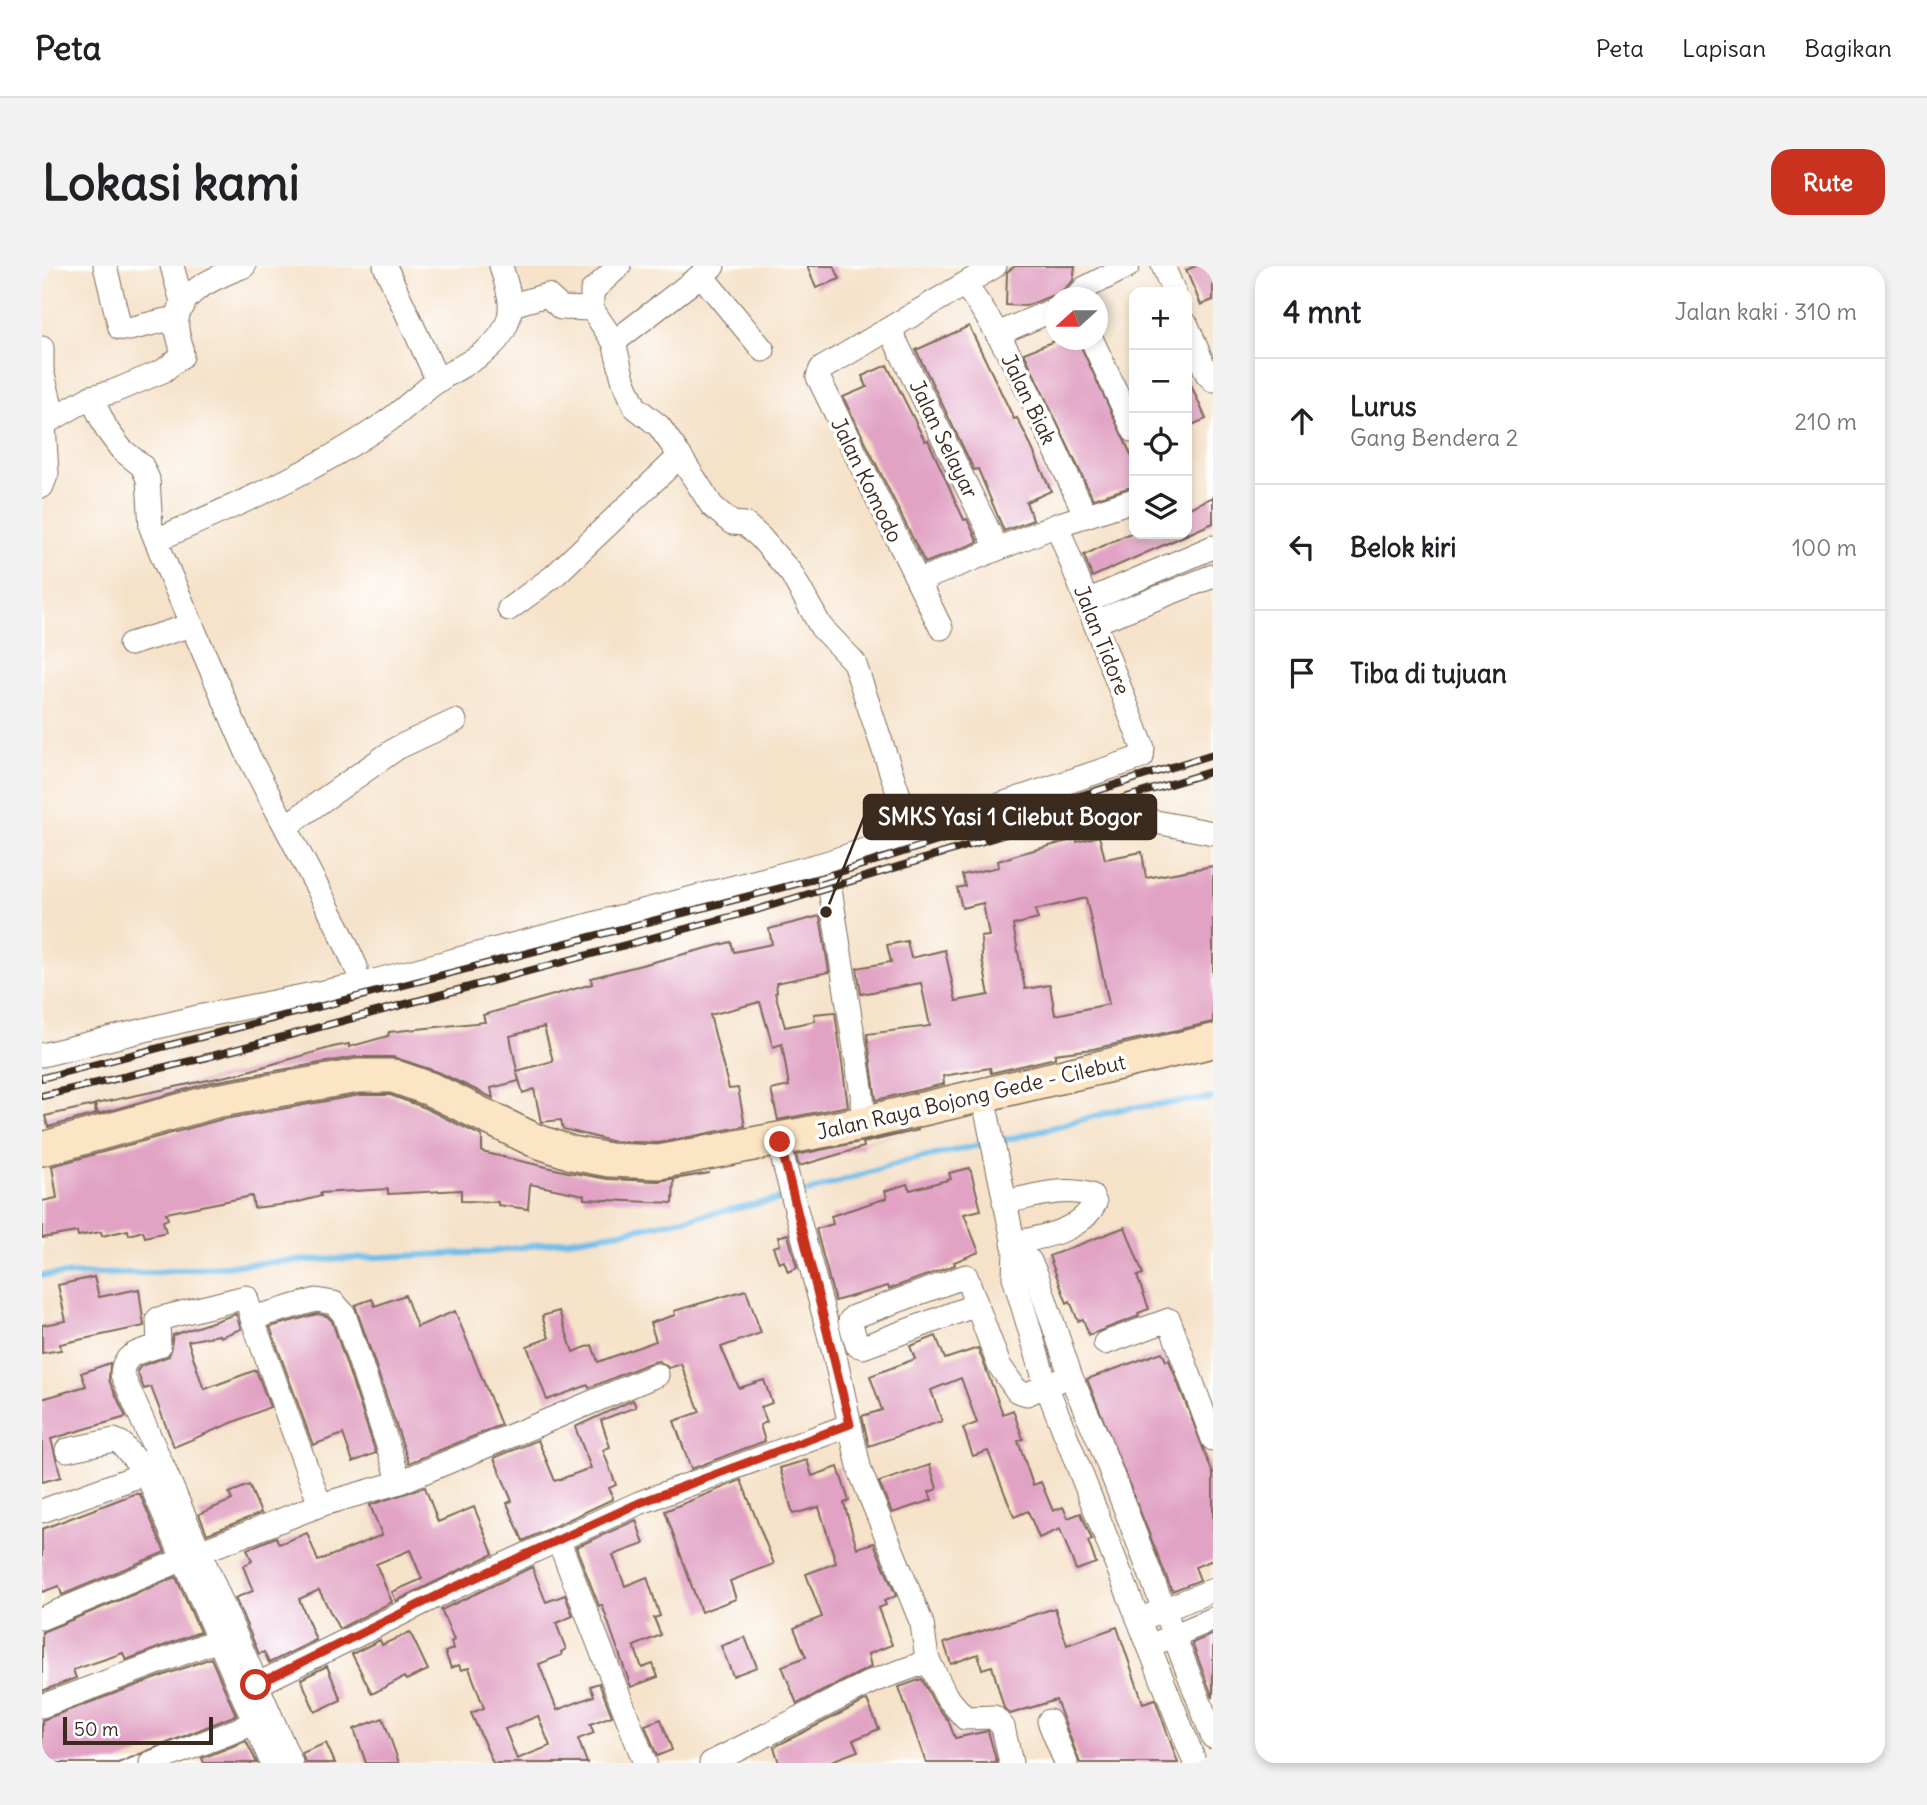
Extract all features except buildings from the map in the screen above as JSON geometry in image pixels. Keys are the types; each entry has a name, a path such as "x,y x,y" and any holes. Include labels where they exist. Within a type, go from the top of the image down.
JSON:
{"main road":[{"name":"Jalan Raya Bojong Gede - Cilebut","path":"42,1149 215,1101 358,1076 393,1076 430,1089 534,1140 572,1153 609,1160 659,1162 785,1153 863,1123 984,1102 1213,1041"}],"street":[{"path":"106,266 121,328 129,329 180,317 205,281 244,266"},
{"path":"47,422 91,397 112,392 163,371 182,356 180,317 172,266"},
{"path":"385,266 439,380"},
{"path":"156,540 247,501 325,460 386,423 439,380 494,345 506,327 512,305 501,266"},
{"path":"890,330 995,266"},
{"path":"1087,287 1128,266"},
{"path":"1163,266 1172,287"},
{"path":"42,1055 198,1017 363,984 826,863 912,834 854,662 821,627 791,573 745,524 732,523 712,506 659,426 635,407 623,379 614,342 592,309 592,291 611,269"},
{"path":"614,342 707,271 763,351"},
{"name":"Jalan Biak","path":"966,286 998,334 1086,516"},
{"path":"512,305 547,295 561,308 592,309"},
{"path":"998,334 1045,313"},
{"name":"Jalan Komodo","path":"890,330 821,369 818,377 941,628"},
{"name":"Jalan Selayar","path":"890,330 998,548"},
{"path":"1192,337 1213,380"},
{"path":"42,348 47,422 47,473 42,486"},
{"path":"1098,350 1129,420"},
{"path":"91,397 114,440 142,466 148,479 150,528 248,754 356,967"},
{"path":"509,609 554,576 680,456"},
{"path":"918,582 1057,525 1129,502"},
{"name":"Jalan Tidore","path":"912,834 1142,757 1143,748 1057,525"},
{"path":"1091,612 1213,547"},
{"path":"1091,612 1213,576"},
{"path":"130,644 192,625"},
{"path":"286,826 397,748 454,722"},
{"path":"1130,817 1213,832"},
{"path":"826,863 862,1094 863,1123"},
{"path":"984,1102 1014,1246 1014,1277 1046,1385 1195,1763"},
{"path":"785,1153 799,1228 860,1471 873,1509 922,1624 927,1658 954,1709 965,1718 994,1717 1003,1727 1011,1763"},
{"path":"1004,1202 1049,1192 1079,1191 1091,1195 1095,1203 1089,1215 1078,1223 1014,1246"},
{"path":"1014,1246 1030,1261 1037,1276 1071,1377 1100,1443 1213,1737"},
{"path":"976,1306 863,1348 858,1345 850,1321 853,1317 966,1276 999,1365 1017,1391 1027,1394 1071,1377"},
{"path":"291,1763 155,1470 122,1374 125,1360 159,1346 158,1319 246,1297 320,1506"},
{"path":"253,1318 316,1300 334,1303 344,1314 400,1482"},
{"path":"1105,1343 1169,1320 1213,1439"},
{"path":"42,1618 320,1506 400,1482 657,1375"},
{"path":"256,1685 558,1539 639,1503 850,1424"},
{"path":"67,1450 114,1440 155,1470"},
{"path":"42,1511 155,1470"},
{"path":"558,1539 645,1763"},
{"path":"193,1555 218,1640 272,1763"},
{"path":"1138,1621 1213,1590"},
{"path":"1148,1647 1213,1619"},
{"path":"42,1706 218,1640"},
{"path":"711,1763 861,1687 918,1665 927,1658"},
{"path":"1049,1721 1066,1763"},
{"path":"150,1763 255,1723"}],"waterway":[{"path":"42,1275 147,1273 271,1262 490,1252 621,1232 791,1197 905,1161 1017,1137 1121,1109 1213,1098"}],"railway":[{"path":"42,1078 827,876 1213,754"},
{"path":"42,1096 208,1057 756,910 1213,771"}],"place":[{"name":"SMKS Yasi 1 Cilebut Bogor","path":"826,912"}],"route":[{"path":"256,1685 453,1588 639,1503 800,1445 850,1424 832,1344 810,1273 780,1142"}]}
